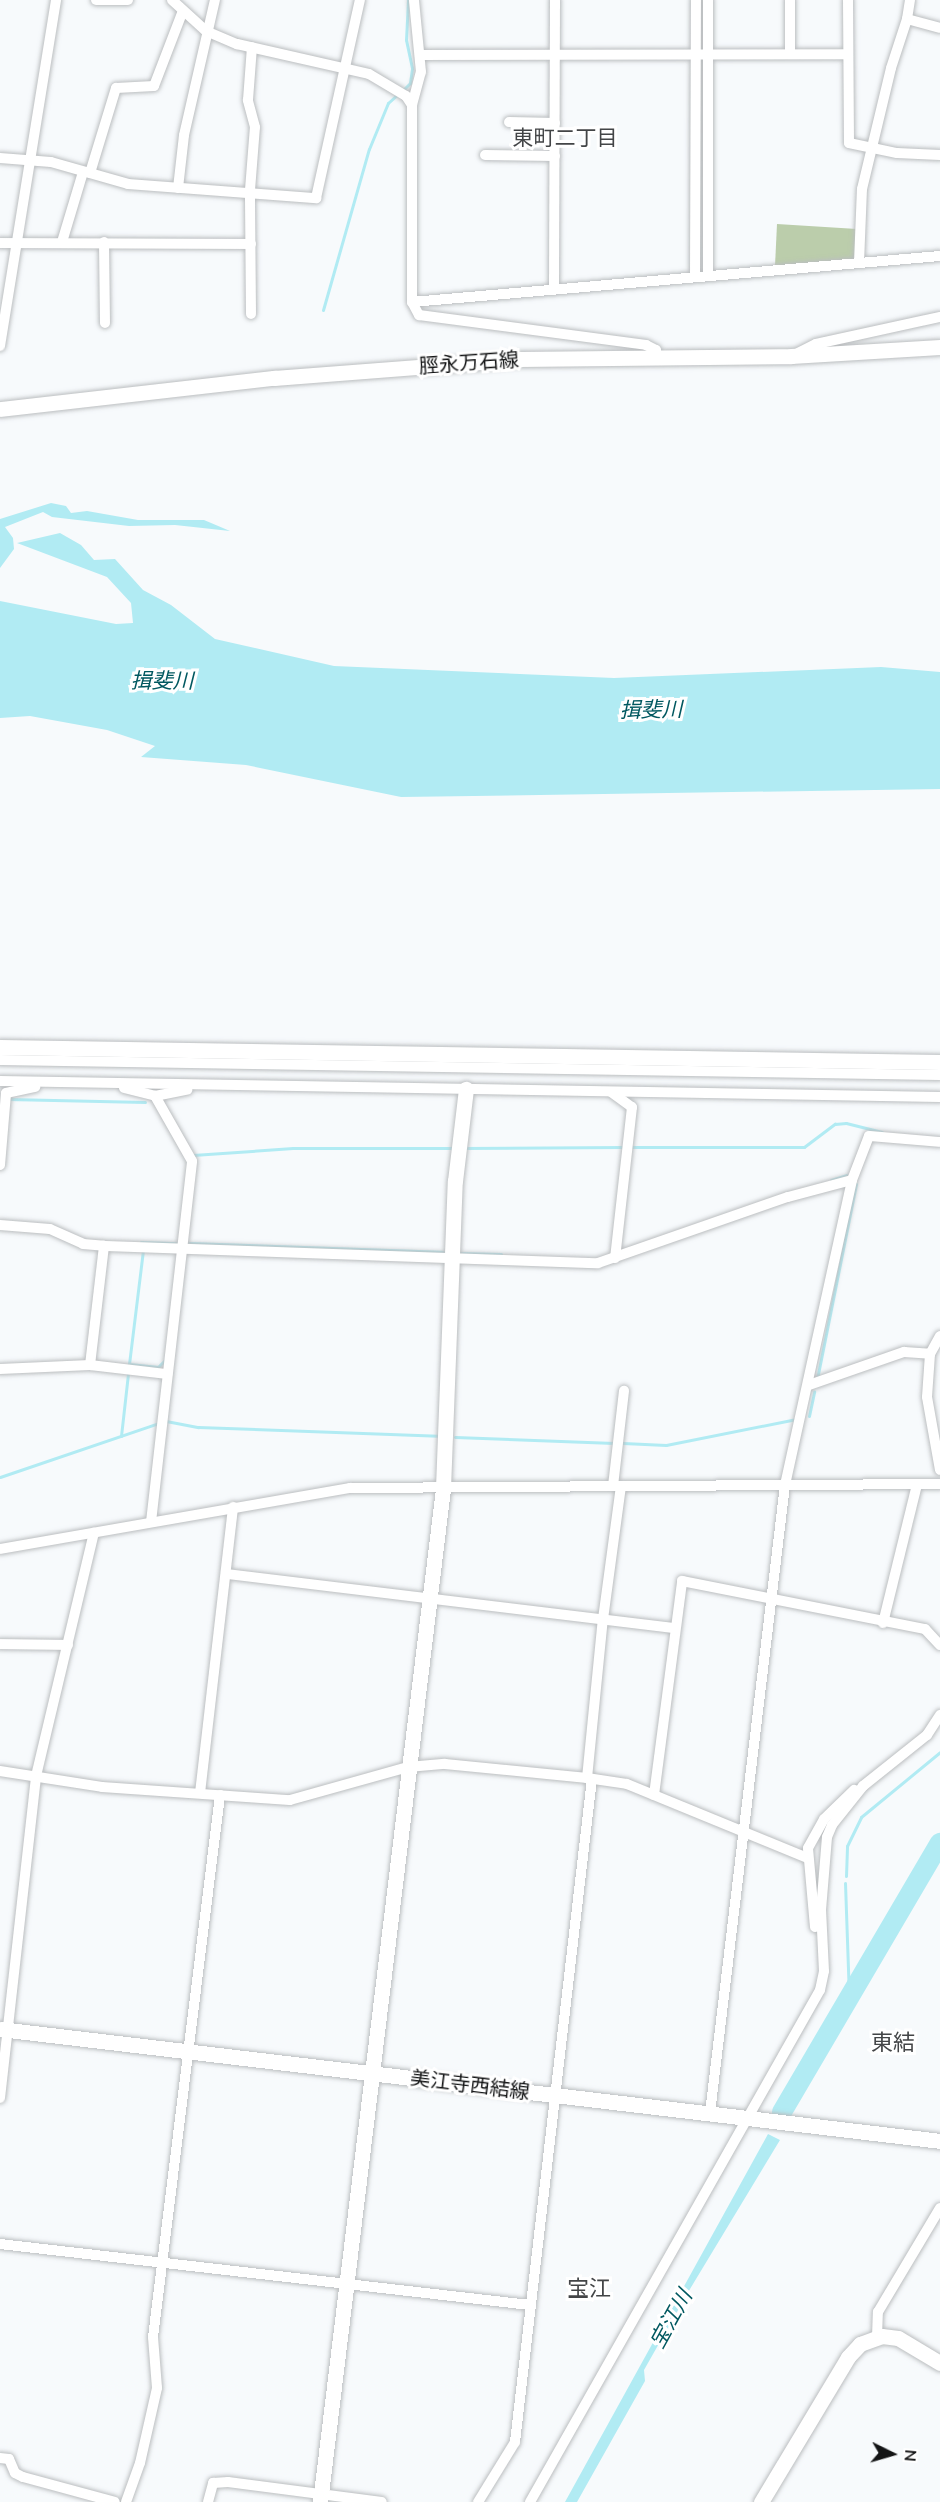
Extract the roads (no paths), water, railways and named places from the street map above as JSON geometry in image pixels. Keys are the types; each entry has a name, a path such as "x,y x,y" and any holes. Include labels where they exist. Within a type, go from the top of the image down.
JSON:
{"street":[{"path":"0,346 56,0"},
{"path":"96,0 128,0"},
{"path":"172,0 182,13 206,31 252,47 369,74 406,96 412,105"},
{"path":"178,188 184,135 214,0"},
{"path":"0,158 30,159 128,184 250,190 316,198 360,0"},
{"path":"414,0 420,56 419,83 412,105 412,302 419,315 646,345 656,350 657,359"},
{"path":"554,287 555,0"},
{"path":"695,274 696,0"},
{"path":"708,0 708,274"},
{"path":"790,0 790,54"},
{"path":"848,0 849,143 897,153 940,155"},
{"path":"859,263 862,189 910,0"},
{"path":"62,242 116,88 154,86 182,13"},
{"path":"907,19 940,28"},
{"path":"251,314 250,190 255,127 248,100 252,47"},
{"path":"420,56 848,54"},
{"path":"509,122 555,123"},
{"path":"484,155 555,156"},
{"path":"0,243 251,244"},
{"path":"104,243 105,323"},
{"path":"412,302 695,274 940,255"},
{"path":"791,356 816,344 940,317"},
{"name":"脛永万石線","path":"0,409 274,378 519,359 791,356 940,347"},
{"path":"0,1047 940,1062"},
{"path":"0,1060 940,1075"},
{"path":"0,1082 940,1097"},
{"path":"0,1165 3,1093 54,1083"},
{"path":"106,1083 155,1096 205,1086"},
{"path":"321,2498 443,1488 455,1181 466,1089"},
{"path":"611,1092 632,1107 615,1258"},
{"path":"151,1522 192,1161 155,1096"},
{"path":"710,2113 769,1598 785,1485 809,1385 852,1180 864,1141 869,1136 940,1142"},
{"path":"0,1225 50,1230 83,1244 104,1246 598,1263 788,1197 852,1180"},
{"path":"90,1365 104,1246"},
{"path":"940,1336 930,1354 927,1397 940,1470"},
{"path":"809,1385 904,1352 930,1354"},
{"path":"0,1369 90,1365 167,1374"},
{"path":"478,2502 515,2442 590,1778 624,1391"},
{"path":"0,1549 350,1488 940,1484"},
{"path":"883,1623 916,1485"},
{"path":"200,1793 233,1507"},
{"path":"0,2098 4,2029 36,1776 94,1533"},
{"path":"227,1574 675,1628"},
{"path":"654,1795 682,1581 883,1623 925,1629 940,1645"},
{"path":"0,1644 68,1645"},
{"path":"531,2502 750,2118 820,1990 824,1971 807,1858 808,1848 824,1819 847,1794 862,1786 927,1735 940,1715"},
{"path":"0,1771 102,1786 290,1800 408,1767 446,1764 590,1778 627,1784 807,1858"},
{"path":"821,1944 827,1837 862,1786"},
{"path":"126,2502 140,2463 157,2388 153,2337 220,1795"},
{"name":"美江寺西結線","path":"4,2029 940,2141"},
{"path":"877,2337 878,2312 940,2208"},
{"path":"0,2244 530,2306"},
{"path":"761,2502 848,2357 860,2343 877,2337 898,2338 940,2363"},
{"path":"0,2458 9,2459 15,2473 23,2477 115,2502"},
{"path":"208,2502 213,2483 321,2498 382,2502"}],"water":[{"path":"51,503 66,506 71,513 87,511 138,520 204,520 230,531 175,525 129,526 52,517 43,512 5,527 13,538 14,549 0,568 0,519"},
{"name":"揖斐川","path":"60,533 81,545 94,560 115,559 143,590 171,605 215,639 334,666 614,678 881,667 940,672 940,789 401,797 246,765 141,757 155,746 107,730 30,716 0,718 0,601 116,624 133,623 131,603 107,577 17,543"},
{"name":"宝江川","path":"768,2134 780,2140 644,2370 645,2381 577,2502 565,2502"}],"waterway":[{"path":"402,91 410,83 412,68 406,40 408,0"},
{"path":"323,310 369,149 388,103 397,95"},
{"path":"8,1099 145,1102"},
{"path":"631,1147 804,1147 835,1124 846,1123 882,1132"},
{"path":"463,1148 624,1147"},
{"path":"193,1155 293,1148 453,1148"},
{"path":"831,1180 846,1175"},
{"path":"817,1379 856,1184"},
{"path":"141,1242 178,1243"},
{"path":"189,1243 447,1252"},
{"path":"143,1250 129,1364 158,1367 165,1360"},
{"path":"457,1253 501,1254"},
{"path":"121,1436 128,1374"},
{"path":"809,1416 814,1392"},
{"path":"623,1443 666,1445 796,1419"},
{"path":"166,1421 198,1427 438,1436"},
{"path":"0,1477 156,1424"},
{"path":"455,1437 614,1443"},
{"path":"846,1876 847,1846 861,1817 940,1752"},
{"name":"宝江川","path":"782,2112 940,1843"},
{"path":"845,1883 849,1996"}],"district":[{"name":"東町二丁目","path":"565,138"},
{"name":"東結","path":"893,2044"},
{"name":"宝江","path":"589,2290"}]}
